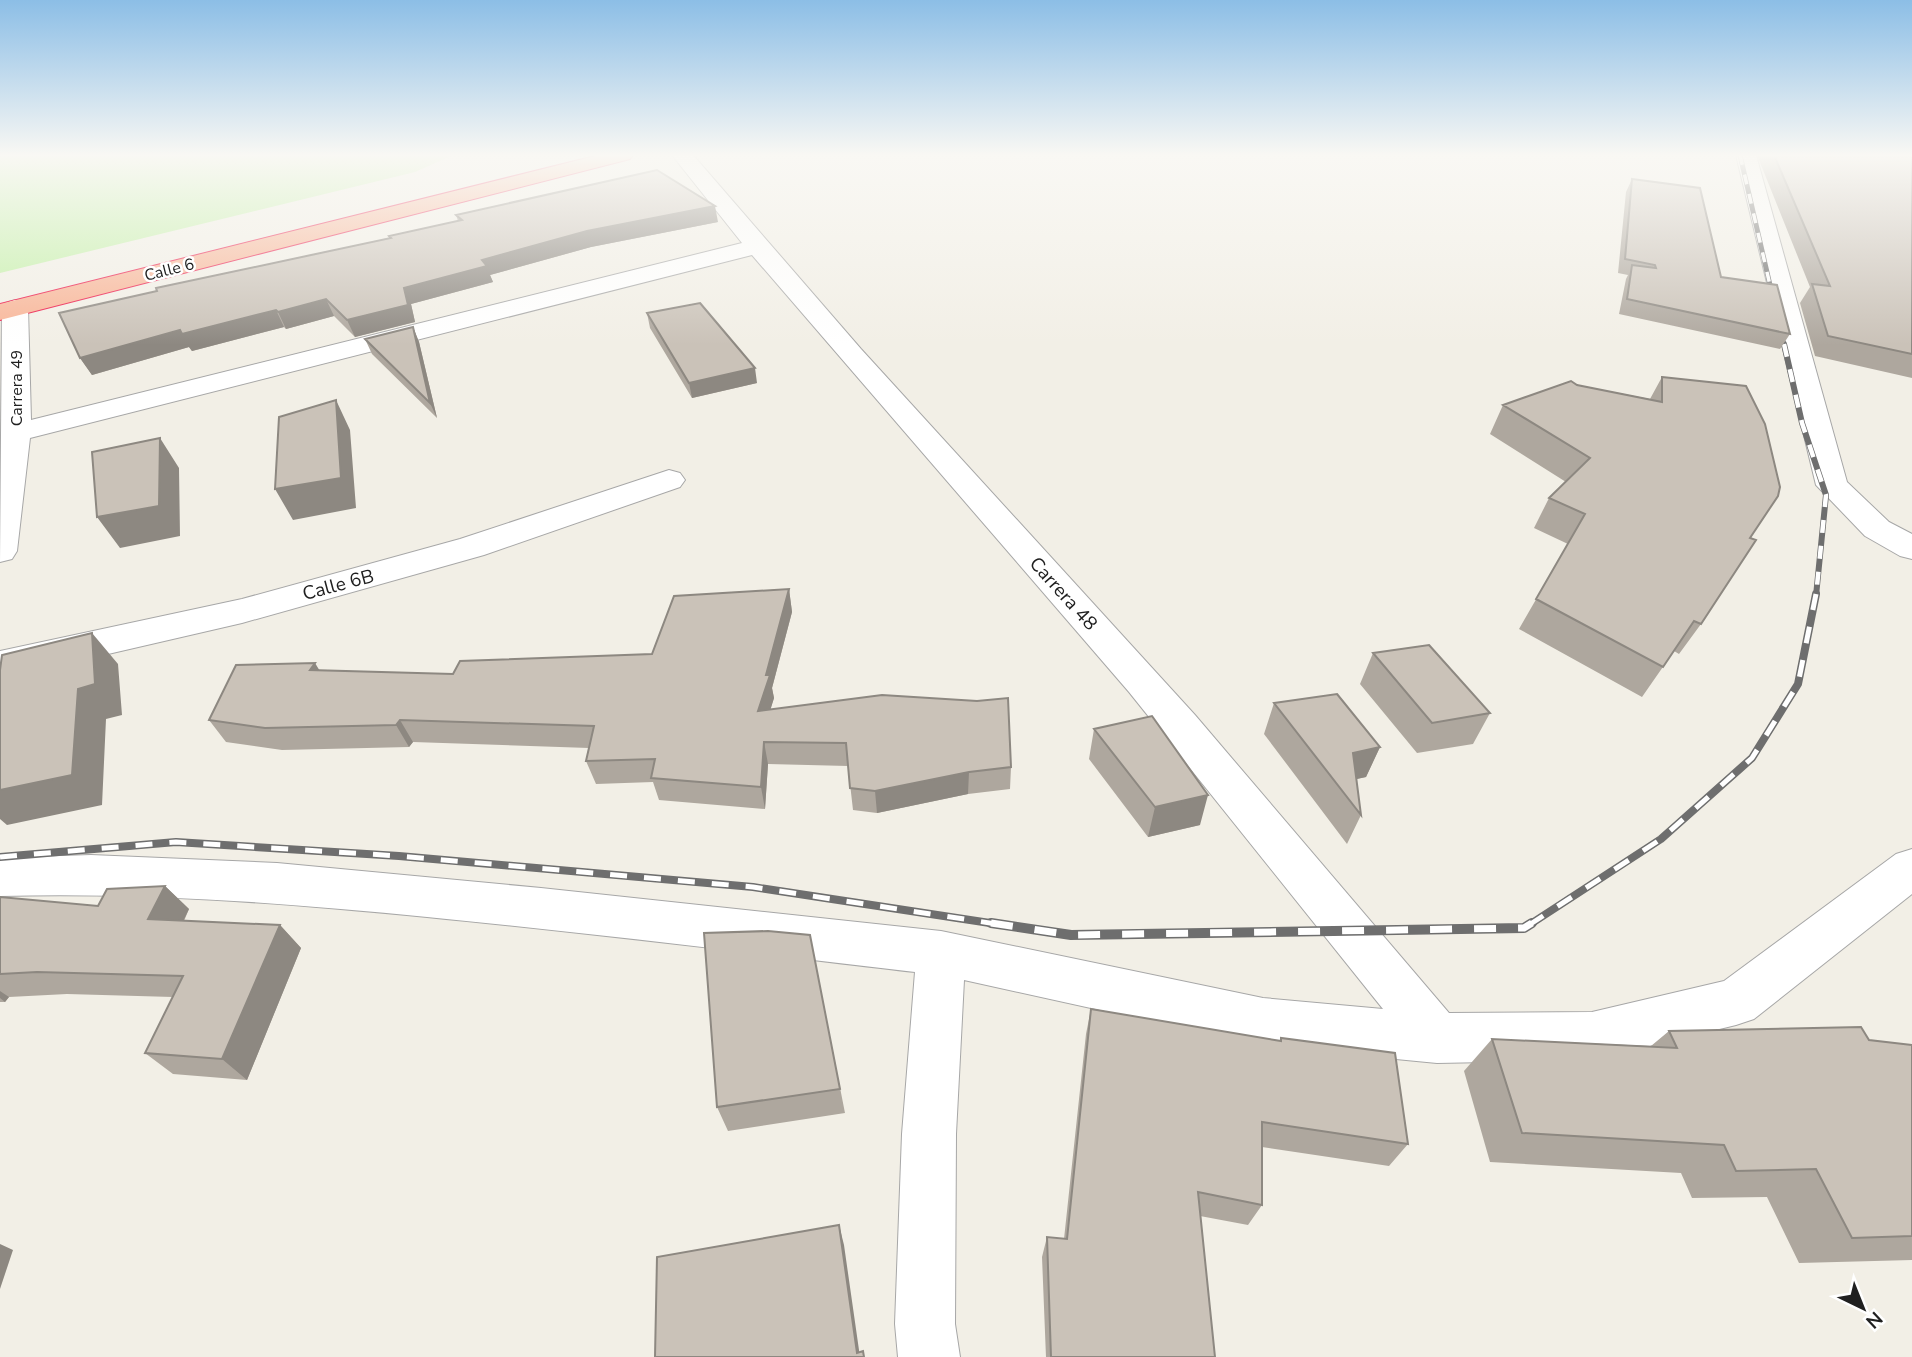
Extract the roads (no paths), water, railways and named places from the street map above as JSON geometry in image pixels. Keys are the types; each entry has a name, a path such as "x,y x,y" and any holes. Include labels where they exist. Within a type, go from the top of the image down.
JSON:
{"highway":[{"name":"Calle 6","path":"108,262 289,218"},
{"name":"Calle 6","path":"7,310 371,218"}],"street":[{"name":"Carrera 48","path":"732,218 1143,682 1352,930 1437,1038"},
{"path":"1763,218 1832,485 1877,529 1912,548"},
{"path":"16,432 755,247"},
{"name":"Carrera 49","path":"0,551 16,432 7,310"},
{"name":"Calle 6B","path":"0,665 242,611 472,547 669,480"},
{"path":"0,877 91,874 277,883 541,908 941,953 1263,1022 1437,1038 1592,1036 1736,1002 1912,868"},
{"path":"929,1357 925,1324 929,1134 941,953"}],"railway":[{"path":"1755,218 1784,346"},
{"path":"1784,344 1802,423 1826,495 1816,596"},
{"path":"1529,925 1661,839 1752,758 1798,684 1816,594"},
{"path":"0,857 176,842 399,856 753,887 1003,925"},
{"path":"991,923 1071,935 1524,928 1532,923"}]}
